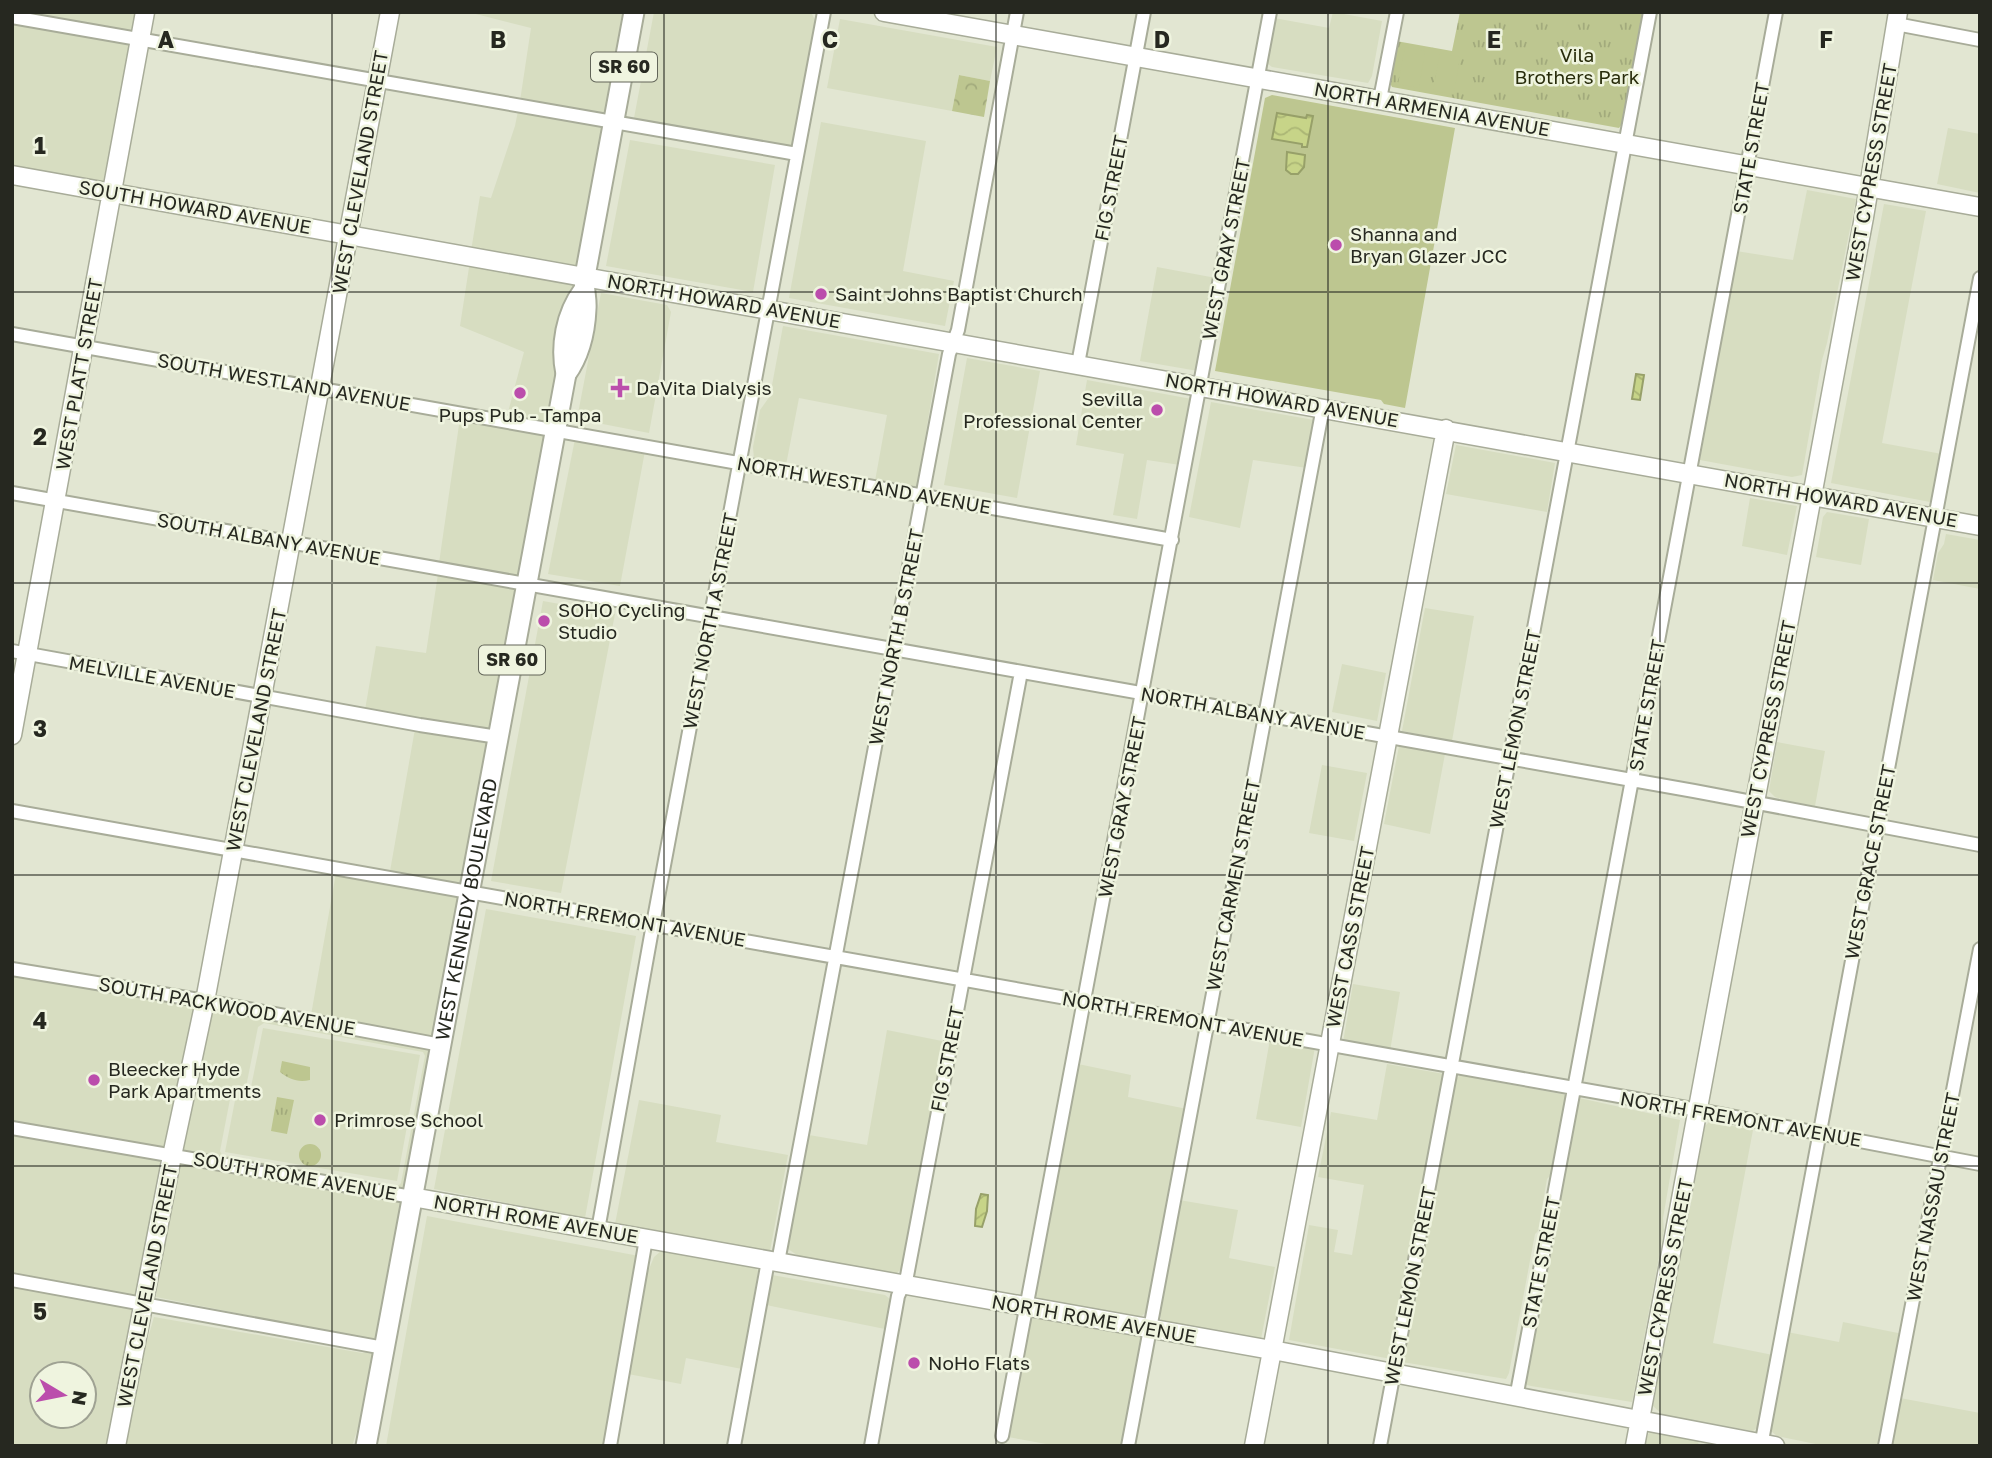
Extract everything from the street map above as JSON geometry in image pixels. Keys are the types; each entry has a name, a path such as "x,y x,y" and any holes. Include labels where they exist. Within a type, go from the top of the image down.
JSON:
{"main road":[{"name":"WEST PLATT STREET","path":"12,735 20,653 56,500 145,12"},
{"name":"WEST CLEVELAND STREET","path":"116,1446 205,1001 390,12"},
{"name":"WEST KENNEDY BOULEVARD","path":"366,1446 566,374 562,354 571,307 584,283 634,12"},
{"name":"NORTH ARMENIA AVENUE","path":"884,12 1980,207"},
{"name":"WEST CYPRESS STREET","path":"1635,1446 1870,186 1897,18"},
{"name":"SOUTH HOWARD AVENUE","path":"12,175 349,235 584,283"},
{"name":"NORTH HOWARD AVENUE","path":"584,283 768,310 953,342 1980,526"},
{"name":"WEST CASS STREET","path":"1254,1446 1446,429"},
{"name":"NORTH ROME AVENUE","path":"412,1197 1272,1350 1766,1445"}],"street":[{"name":"WEST NORTH A STREET","path":"598,1230 824,12"},
{"name":"WEST NORTH B STREET","path":"734,1446 836,957 949,354 958,330 1017,12"},
{"name":"FIG STREET","path":"1078,364 1143,12"},
{"name":"WEST GRAY STREET","path":"1002,1436 1270,12"},
{"path":"1380,99 1397,12"},
{"name":"WEST LEMON STREET","path":"1380,1446 1650,12"},
{"name":"STATE STREET","path":"1516,1398 1776,12"},
{"path":"12,17 797,154"},
{"path":"1897,18 1980,40"},
{"name":"WEST GRACE STREET","path":"1766,1445 1819,1134 1980,278"},
{"name":"SOUTH WESTLAND AVENUE","path":"12,334 555,429"},
{"name":"WEST CARMEN STREET","path":"1128,1446 1323,407"},
{"name":"NORTH WESTLAND AVENUE","path":"555,429 1172,540"},
{"name":"SOUTH ALBANY AVENUE","path":"12,493 526,584"},
{"name":"NORTH ALBANY AVENUE","path":"526,584 1633,780 1980,845"},
{"name":"MELVILLE AVENUE","path":"20,653 420,726 498,737"},
{"name":"FIG STREET","path":"871,1446 898,1297 907,1276 1021,672"},
{"name":"NORTH FREMONT AVENUE","path":"12,811 1698,1110 1980,1164"},
{"name":"WEST NASSAU STREET","path":"1885,1446 1980,949"},
{"name":"SOUTH PACKWOOD AVENUE","path":"12,969 205,1001 441,1045"},
{"name":"SOUTH ROME AVENUE","path":"12,1128 412,1197"},
{"path":"610,1446 646,1239"},
{"path":"12,1279 384,1348"}],"shaded area":[{"path":"17,12 139,12 135,33"},
{"path":"468,12 628,12 608,116 520,101 531,28"},
{"path":"654,12 812,14 815,20 791,145 786,147 638,121 634,118"},
{"path":"1333,12 1382,21 1372,76 1368,83 1272,67 1268,64 1274,18 1329,28"},
{"path":"840,19 997,47 990,81 959,75 952,111 827,88"},
{"path":"12,22 133,43 102,186 12,169"},
{"path":"518,111 606,127 580,270 471,251 480,196 491,198"},
{"path":"821,122 926,141 903,271 954,281 945,326 789,298"},
{"path":"1948,128 1980,134 1980,193 1937,184"},
{"path":"630,140 775,165 753,292 606,266"},
{"path":"1807,190 1856,199 1822,360 1802,475 1792,477 1700,460 1736,251 1793,260"},
{"path":"1884,204 1926,211 1882,443 1942,454 1933,500 1930,502 1831,483"},
{"path":"470,261 578,280 550,423 507,416 524,352 460,326"},
{"path":"1157,267 1216,278 1198,371 1140,361"},
{"path":"601,293 667,305 671,312 649,433 577,419"},
{"path":"783,326 939,354 917,486 913,488 875,481 887,415 799,398 786,465 754,460 753,447 760,410 770,396"},
{"path":"967,358 1040,371 1017,498 944,485"},
{"path":"1087,380 1192,399 1180,465 1147,460 1137,519 1113,515 1124,454 1076,445"},
{"path":"1211,402 1314,420 1307,468 1253,460 1240,528 1189,517"},
{"path":"460,418 549,434 521,577 439,563"},
{"path":"575,439 645,451 620,586 548,574"},
{"path":"1456,445 1555,463 1547,512 1446,494"},
{"path":"1750,498 1797,506 1787,555 1742,546"},
{"path":"1827,512 1869,519 1861,565 1816,557 1823,517"},
{"path":"1946,534 1980,540 1980,589 1933,580 1938,553"},
{"path":"438,574 519,588 493,731 365,710 376,646 426,653"},
{"path":"543,601 615,614 561,893 491,881"},
{"path":"1425,608 1474,616 1452,741 1402,731"},
{"path":"1342,664 1386,673 1377,721 1332,712"},
{"path":"416,723 498,737 469,891 389,877"},
{"path":"1777,742 1825,751 1815,806 1787,801 1775,797 1769,791"},
{"path":"1399,746 1445,754 1430,834 1384,824"},
{"path":"1322,765 1367,773 1354,841 1309,833"},
{"path":"336,873 462,895 436,1039 311,1015"},
{"path":"486,909 636,936 585,1218 434,1189"},
{"name":"Bleecker Hyde Park Apartments","path":"12,975 198,1005 167,1149 12,1123"},
{"path":"1353,984 1400,992 1390,1051 1343,1042"},
{"path":"210,1007 434,1049 407,1191 179,1151","holes":["264,1023 423,1052 425,1056 399,1185 377,1184 222,1155 220,1151 232,1089 237,1085 246,1087 258,1027"]},
{"name":"Primrose School","path":"263,1028 420,1055 397,1181 225,1152 237,1090 250,1092"},
{"path":"887,1030 947,1042 903,1267 896,1274 800,1257 788,1249 809,1135 867,1145"},
{"path":"1270,1039 1315,1047 1301,1127 1256,1119"},
{"path":"1078,1064 1131,1075 1128,1097 1187,1109 1148,1311 1139,1318 1045,1302 1034,1295"},
{"path":"1387,1064 1444,1074 1391,1359 1289,1340 1309,1225 1338,1230 1334,1252 1352,1255 1364,1185 1318,1177 1331,1112 1377,1120"},
{"path":"1460,1075 1566,1095 1567,1099 1555,1171 1547,1179 1506,1379 1402,1362 1455,1080"},
{"path":"1579,1098 1680,1120 1663,1218 1664,1230 1632,1402 1531,1386 1527,1385 1525,1379"},
{"path":"639,1100 721,1115 716,1142 788,1155 770,1251 615,1224"},
{"path":"1710,1121 1753,1130 1713,1343 1773,1355 1758,1427 1753,1431 1663,1415 1653,1406 1705,1126"},
{"path":"12,1133 165,1160 138,1298 12,1274"},
{"path":"172,1156 412,1197 384,1348 352,1446 117,1446 154,1317 362,1353 383,1348 365,1339 156,1297"},
{"path":"1179,1200 1238,1210 1229,1258 1275,1267 1261,1339 1161,1321 1159,1308"},
{"path":"427,1216 639,1256 604,1446 386,1446"},
{"path":"661,1251 756,1268 758,1271 742,1369 686,1358 681,1384 628,1374 647,1274 654,1257"},
{"path":"772,1275 885,1295 890,1299 885,1329 766,1305"},
{"path":"12,1285 137,1309 109,1446 12,1446"},
{"path":"1034,1316 1141,1336 1143,1341 1122,1446 1057,1446 1008,1437 1029,1320"},
{"path":"1843,1322 1903,1334 1881,1446 1825,1446 1777,1436 1771,1431 1770,1425 1787,1332 1839,1342"},
{"path":"1900,1398 1980,1413 1980,1446 1892,1446"},
{"path":"1652,1431 1699,1440 1698,1446 1645,1446 1648,1434"}],"green space":[{"name":"Vila Brothers Park","path":"1460,12 1632,12 1645,15 1625,120 1619,128 1392,87 1389,81 1396,41 1452,51"},
{"path":"1405,47 1425,51 1419,88 1398,84"},
{"path":"1440,53 1460,57 1454,94 1433,91"},
{"path":"959,75 990,81 984,117 952,111"},
{"name":"Shanna and Bryan Glazer JCC","path":"1272,95 1455,128 1405,408 1384,404 1381,400 1215,371 1265,98"},
{"path":"282,1061 310,1067 310,1080 298,1081 280,1072"},
{"path":"277,1097 294,1100 287,1134 271,1131"},
{"path":"310,1144 318,1147 321,1155 318,1163 310,1166 302,1163 299,1155 302,1147"}],"water":[{"path":"1277,113 1306,118 1307,115 1313,116 1307,147 1272,139"},
{"path":"1287,152 1305,155 1304,167 1298,174 1291,174 1286,170"},
{"path":"1636,374 1644,375 1640,400 1632,399"},
{"path":"981,1194 988,1195 982,1227 975,1226 976,1209"}],"place":[{"name":"Shanna and Bryan Glazer JCC","path":"1336,245"},
{"name":"Saint Johns Baptist Church","path":"821,294"},
{"name":"DaVita Dialysis","path":"620,388"},
{"name":"Pups Pub - Tampa","path":"520,393"},
{"name":"Sevilla Professional Center","path":"1157,410"},
{"name":"SOHO Cycling Studio","path":"544,621"},
{"name":"Bleecker Hyde Park Apartments","path":"94,1080"},
{"name":"Primrose School","path":"320,1120"},
{"name":"NoHo Flats","path":"914,1363"}]}
